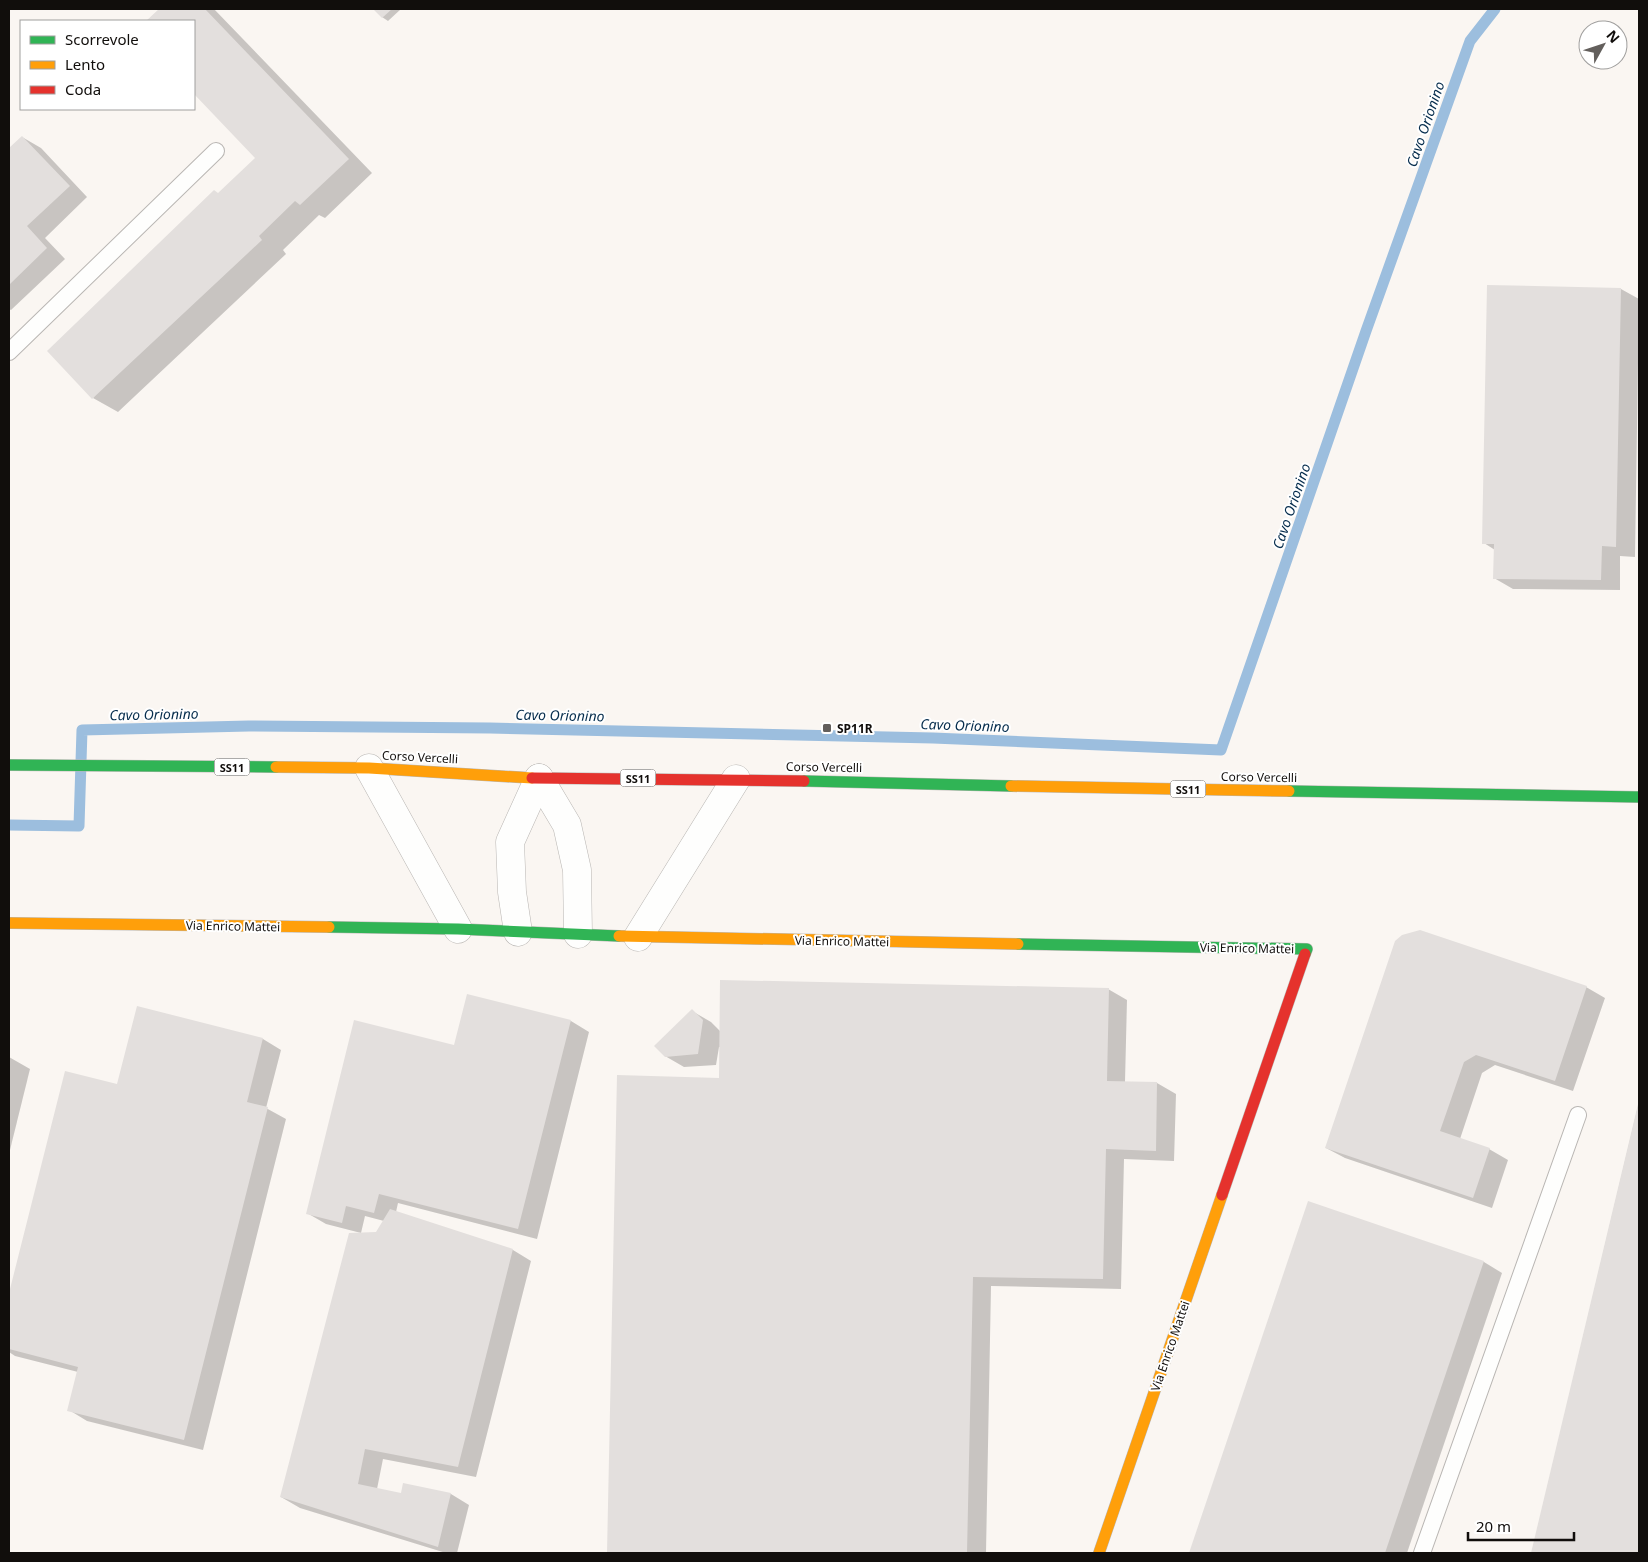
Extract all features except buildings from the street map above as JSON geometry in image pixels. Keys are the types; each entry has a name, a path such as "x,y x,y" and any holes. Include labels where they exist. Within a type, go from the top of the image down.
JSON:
{"street":[{"name":"Corso Vercelli","path":"9,765 368,768 539,778 736,779 1062,787 1639,797"},
{"path":"368,768 458,930"},
{"path":"518,932 512,892 510,842 539,778"},
{"path":"539,778 567,825 577,870 578,934"},
{"path":"638,937 736,779"},
{"name":"Via Enrico Mattei","path":"9,923 458,930 638,937 1307,949 1099,1553"}],"lane":[{"path":"9,352 216,151"},
{"path":"1422,1553 1578,1115"}],"waterway":[{"name":"Cavo Orionino","path":"9,825 79,826 82,730 249,726 490,728 933,738 1221,750 1366,331 1470,41 1495,9"}],"traffic: fast":[{"path":"9,765 276,767"},
{"path":"804,781 1011,786"},
{"path":"1289,791 1639,797"},
{"path":"329,927 458,929 619,936"},
{"path":"1018,944 1307,949 1305,954"}],"traffic: slow":[{"path":"276,767 369,768 532,778"},
{"path":"1011,786 1289,791"},
{"path":"9,923 329,927"},
{"path":"619,936 1018,944"},
{"path":"1099,1553 1222,1195"}],"traffic: jam":[{"path":"532,778 804,781"},
{"path":"1222,1195 1305,954"}],"place":[{"name":"SP11R","path":"827,728"}]}
